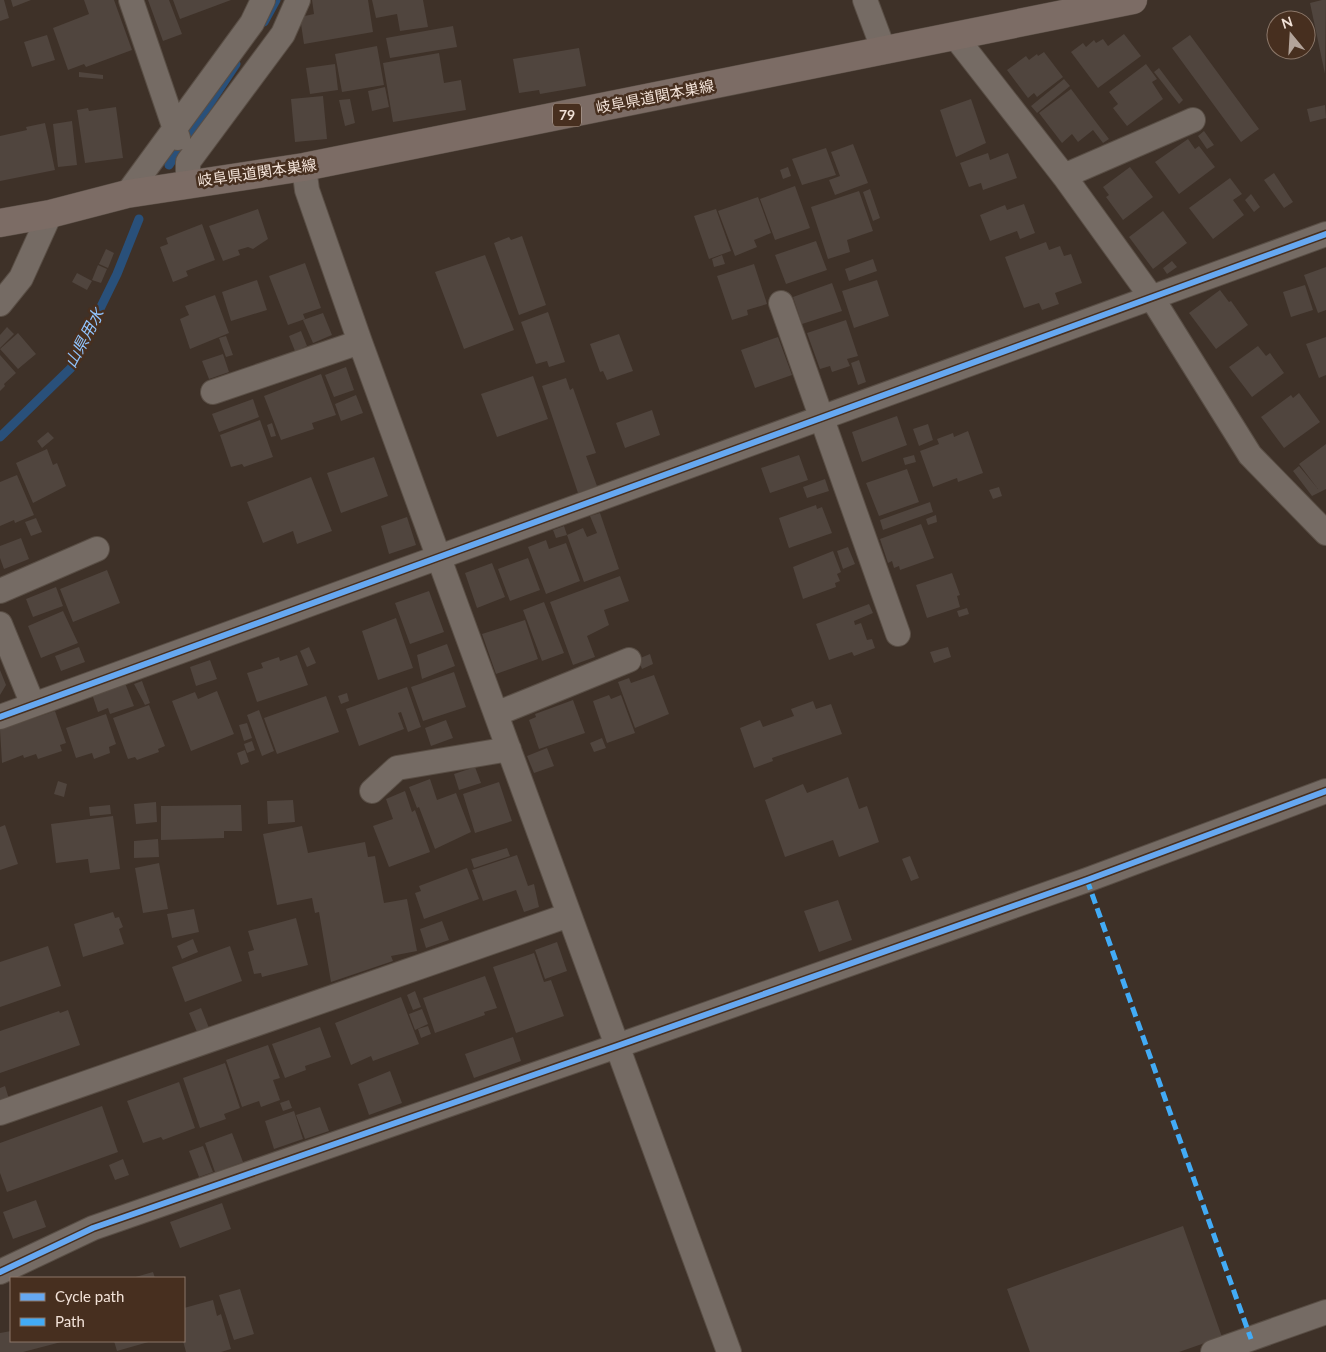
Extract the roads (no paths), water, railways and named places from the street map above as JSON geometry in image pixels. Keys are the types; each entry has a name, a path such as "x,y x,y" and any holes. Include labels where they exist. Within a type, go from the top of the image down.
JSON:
{"main road":[{"name":"岐阜県道関本巣線","path":"0,223 50,214 127,194 182,152 304,168 1133,0"}],"street":[{"path":"131,0 182,152"},
{"path":"182,152 263,0"},
{"path":"127,194 182,152 283,34 298,0"},
{"path":"865,0 884,51"},
{"path":"954,35 1064,176 1152,298 1250,455 1326,534"},
{"path":"1064,176 1194,120"},
{"path":"304,168 307,190 360,342 730,1352"},
{"path":"0,304 21,278 50,214"},
{"path":"0,717 1326,234"},
{"path":"781,303 898,634"},
{"path":"213,392 360,342"},
{"path":"0,591 97,549"},
{"path":"0,624 33,705"},
{"path":"496,714 629,660"},
{"path":"372,791 397,768 509,748"},
{"path":"0,1272 93,1228 1087,880 1326,792"},
{"path":"0,1113 569,915"},
{"path":"1213,1352 1326,1312"}],"waterway":[{"name":"山県用水","path":"264,22 276,0"},
{"name":"山県用水","path":"169,165 236,64"},
{"name":"山県用水","path":"0,437 71,368 117,274 139,219"}]}
